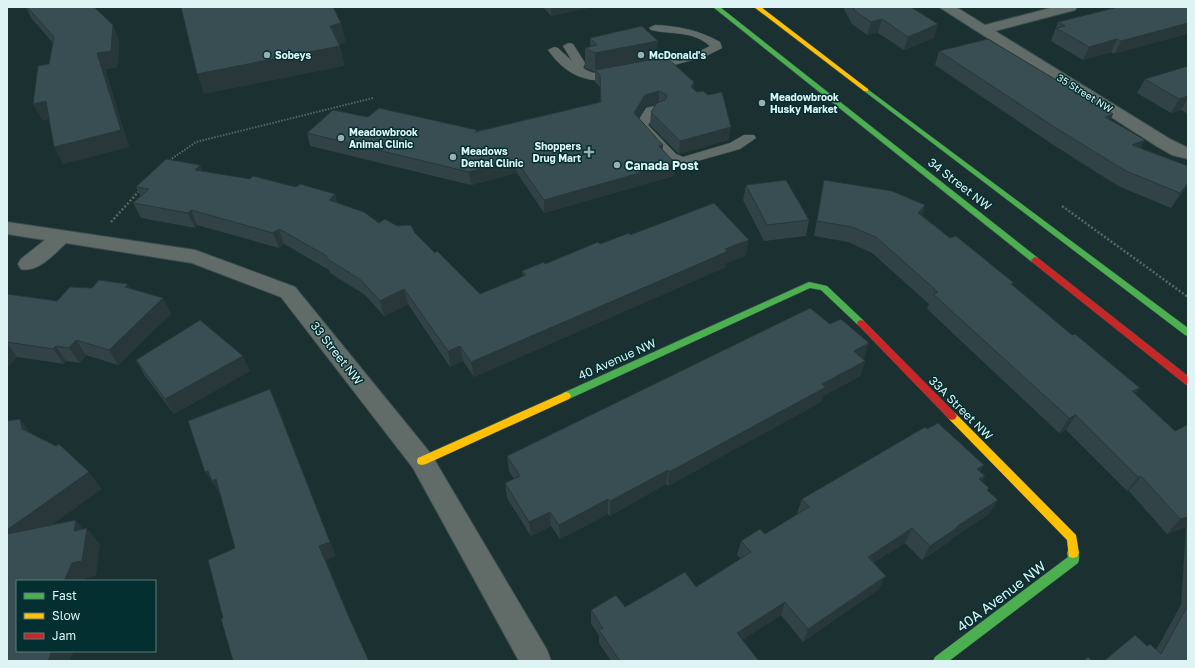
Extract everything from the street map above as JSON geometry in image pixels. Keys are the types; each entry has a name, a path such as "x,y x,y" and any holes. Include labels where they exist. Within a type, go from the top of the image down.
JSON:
{"main road":[{"name":"34 Street NW","path":"716,7 1188,381"},
{"name":"34 Street NW","path":"757,7 1188,333"},
{"name":"40 Avenue NW","path":"422,461 809,285 824,288"},
{"name":"33A Street NW","path":"824,288 833,295 1072,538 1074,550"},
{"name":"40A Avenue NW","path":"938,661 1074,559 1074,550"}],"street":[{"name":"35 Street NW","path":"946,7 1164,143 1188,154"},
{"path":"983,30 1070,7"},
{"name":"33 Street NW","path":"7,228 195,257 288,292 422,461 536,661"},
{"path":"28,264 64,236"}],"lane":[{"path":"640,70 700,55 716,48 716,44 701,36 679,28 655,28"},
{"path":"569,46 579,63 577,68"},
{"path":"554,50 564,61 577,68 588,77 595,78 625,73"},
{"path":"659,109 650,111 641,126 671,158 683,161 735,146 749,138"}],"path":[{"path":"165,164 175,155 196,142 373,98"},
{"path":"93,241 144,186"}],"building":[{"path":"27,7 94,7 113,25 111,51 97,53 121,130 54,147 46,101 33,104 38,66 49,64 54,37"},
{"name":"Sobeys","path":"181,7 333,7 341,23 330,26 340,46 197,74"},
{"path":"853,7 911,7 938,24 908,37 882,19 871,22 855,11"},
{"path":"1118,7 1188,7 1188,23 1121,41 1117,39 1089,47 1056,28 1065,26 1058,22"},
{"path":"642,26 658,41 595,53 585,48 597,45 590,38"},
{"path":"988,39 1113,114 1105,117 1145,140 1132,145 1188,166 1188,183 1180,193 1126,171 1059,130 939,51"},
{"path":"666,57 694,82 691,87 697,92 703,91 708,95 722,92 731,127 680,141 651,112 657,103 665,100 667,95 659,91 645,95 634,113 663,145 659,146 675,163 544,200 516,160 469,172 307,133 333,110 368,117 379,108 477,130 475,132 601,102 600,75 595,70"},
{"path":"1188,66 1188,96 1179,99 1145,79"},
{"path":"166,159 200,165 195,170 250,179 253,176 296,187 300,184 335,194 329,200 364,212 379,223 385,219 397,226 411,225 415,233 435,253 437,251 480,294 526,275 522,271 544,262 545,264 598,242 600,244 629,233 630,235 714,203 749,240 725,249 728,251 708,260 471,362 460,346 448,351 404,289 380,301 361,280 326,258 327,256 279,229 273,233 191,210 188,213 133,203 149,189 136,187"},
{"path":"786,180 809,220 767,225 746,185"},
{"path":"824,180 892,191 925,205 918,213 950,238 956,236 1014,283 1011,284 1072,335 1075,334 1140,388 1132,391 1175,431 1187,425 1188,517 1180,519 1141,476 1138,477 1076,415 1069,418 933,294 938,292 876,237 852,227 817,221"},
{"path":"99,280 128,284 125,287 163,298 109,350 76,340 69,348 56,346 53,349 7,342 7,294 57,301 70,287 92,288"},
{"path":"810,308 830,324 841,319 869,343 854,351 865,361 822,384 826,387 669,472 668,470 610,501 608,499 559,525 550,512 529,522 505,483 520,476 507,456"},
{"path":"200,320 243,356 165,399 136,360"},
{"path":"270,389 330,542 319,546 369,661 233,661 221,619 223,618 208,560 235,548 216,479 212,481 208,471 205,472 188,421"},
{"path":"20,419 22,429 56,446 59,444 89,472 7,530 7,421"},
{"path":"938,423 984,465 977,469 985,476 979,479 989,488 987,490 998,500 930,546 912,528 868,557 886,576 808,629 785,602 737,633 759,661 620,661 599,630 603,628 591,610 616,595 625,607 685,572 696,587 751,552 741,541 760,529 765,534 809,507 802,499 925,427 927,429"},
{"path":"76,520 74,531 87,528 82,561 72,563 64,580 16,580 16,652 52,652 48,661 7,661 7,534"},
{"path":"1188,605 1188,661 1104,661 1135,635 1147,646 1150,644 1161,654"},
{"path":"1088,657 1092,661 1083,661"}],"traffic: fast":[{"path":"716,7 1035,260"},
{"path":"866,90 1188,333"},
{"path":"566,396 809,285 824,288 861,323"},
{"path":"939,661 1074,559 1073,553"}],"traffic: slow":[{"path":"757,7 866,90"},
{"path":"422,461 566,396"},
{"path":"952,416 1072,538 1073,553"}],"traffic: jam":[{"path":"1035,260 1188,381"},
{"path":"861,323 952,416"}],"place":[{"name":"Sobeys","path":"267,55"},
{"name":"McDonald's","path":"641,55"},
{"name":"Meadowbrook Husky Market","path":"762,103"},
{"name":"Meadowbrook Animal Clinic","path":"341,138"},
{"name":"Shoppers Drug Mart","path":"589,152"},
{"name":"Meadows Dental Clinic","path":"453,157"},
{"name":"Canada Post","path":"617,165"}]}
